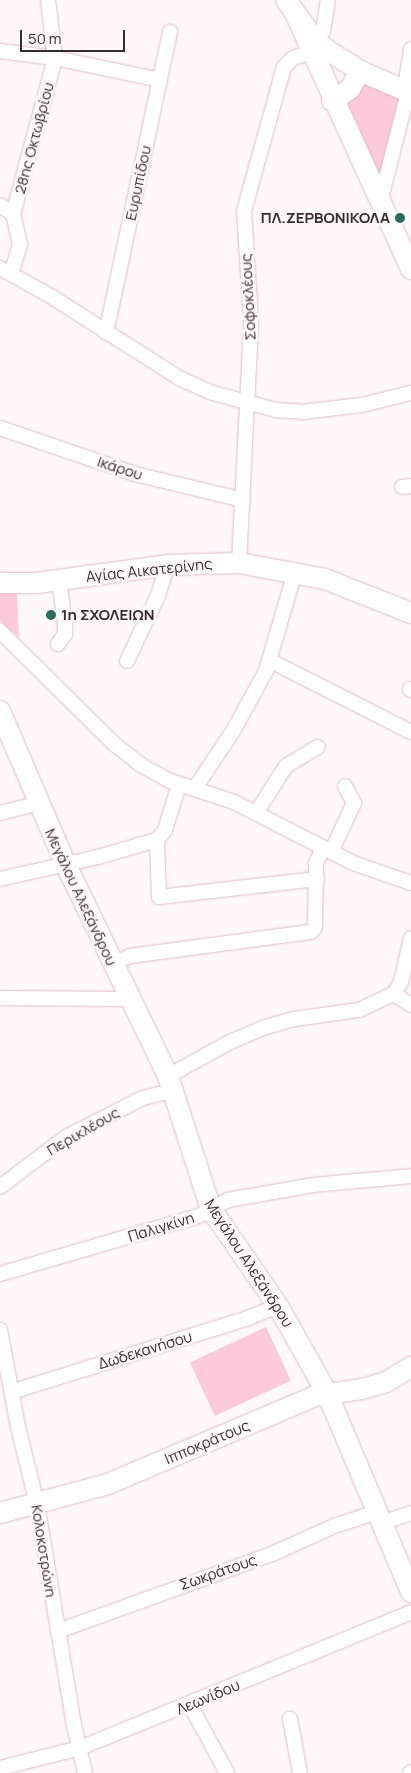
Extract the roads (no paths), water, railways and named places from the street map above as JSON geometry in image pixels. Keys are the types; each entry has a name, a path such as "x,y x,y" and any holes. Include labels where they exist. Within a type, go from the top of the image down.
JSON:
{"street":[{"name":"28ης Οκτωβρίου","path":"6,271 20,244 13,214 55,58 48,0"},
{"path":"313,46 322,31 328,0"},
{"path":"290,6 313,46 332,101 411,269"},
{"name":"Ευρυπίδου","path":"106,333 170,32"},
{"path":"313,46 360,71 410,93"},
{"name":"Σοφοκλέους","path":"239,563 250,404 251,322 244,211 284,67 293,58 313,46"},
{"path":"380,202 410,93 406,75 411,49"},
{"path":"0,51 55,58 160,80"},
{"path":"332,101 350,89 360,71"},
{"path":"0,205 13,214"},
{"path":"6,271 179,378 213,393 276,410 331,410 411,393"},
{"name":"Ικάρου","path":"0,428 135,474 243,500"},
{"name":"Αγίας Αικατερίνης","path":"0,583 60,581 168,566 239,563 325,579 411,613"},
{"path":"127,661 157,598 168,566"},
{"path":"195,788 233,731 270,660 295,572"},
{"path":"58,644 65,629 60,581"},
{"path":"0,631 114,743 141,765 179,785 195,788 256,813 327,850 411,883"},
{"path":"270,660 411,732"},
{"name":"Μεγάλου Αλεξάνδρου","path":"0,711 5,738 128,999 171,1083 210,1209 278,1306 327,1393 411,1592"},
{"path":"256,813 286,766 318,747"},
{"path":"179,785 165,830 158,840 159,897 317,879"},
{"path":"113,964 130,956 311,932 315,927 316,863 327,850 354,803 345,786"},
{"path":"0,813 37,804"},
{"path":"0,879 66,865 158,840"},
{"path":"411,938 401,982 394,994 411,1005"},
{"name":"Περικλέους","path":"0,1187 66,1137 171,1083 230,1042 266,1027 294,1019 359,1010 394,994"},
{"path":"0,998 128,999"},
{"name":"Παλιγκίνη","path":"0,1274 198,1216 228,1200 258,1194 411,1176"},
{"name":"Δωδεκανήσου","path":"11,1392 248,1318 278,1306"},
{"name":"Κολοκοτρώνη","path":"0,1330 11,1392 37,1504 58,1631 85,1773"},
{"name":"Ιπποκράτους","path":"0,1513 108,1484 327,1393 386,1382 411,1367"},
{"name":"Σωκράτους","path":"58,1631 272,1554 334,1526 411,1513"},
{"name":"Λεωνίδου","path":"0,1768 80,1748 190,1705 411,1612"},
{"path":"190,1705 227,1773"},
{"path":"290,1719 300,1773"}],"place":[{"name":"ΠΛ.ΖΕΡΒΟΝΙΚΟΛΑ","path":"400,218"},
{"name":"1η ΣΧΟΛΕΙΩΝ","path":"51,615"}]}
